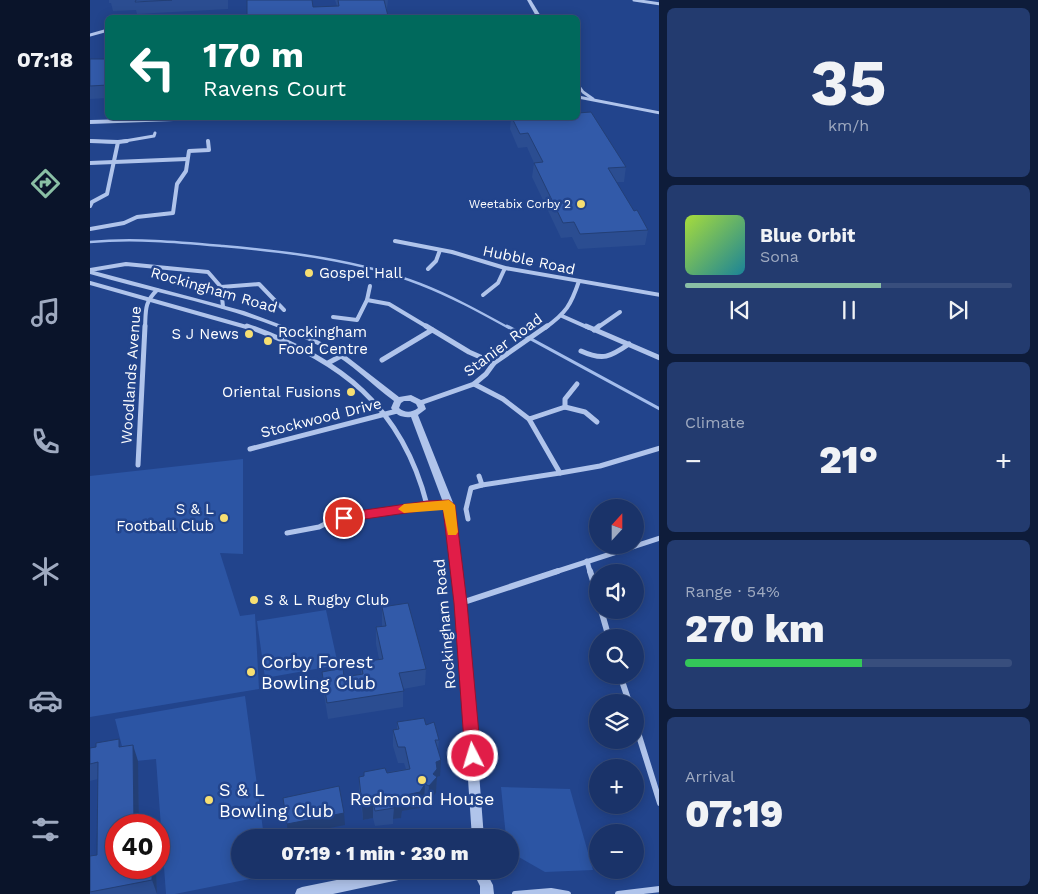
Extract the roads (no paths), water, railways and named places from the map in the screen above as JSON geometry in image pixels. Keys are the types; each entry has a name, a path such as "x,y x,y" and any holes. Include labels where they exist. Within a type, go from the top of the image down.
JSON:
{"street":[{"path":"529,0 538,15"},
{"path":"634,0 659,4"},
{"path":"90,35 105,31"},
{"path":"580,88 583,92 596,100"},
{"path":"580,96 659,112"},
{"path":"580,100 596,100"},
{"path":"90,122 146,120"},
{"path":"90,141 118,142 154,136"},
{"path":"90,229 124,222 137,217 173,213 177,184 186,171 189,152 209,150 208,140"},
{"path":"90,206 92,202 107,194 118,142"},
{"path":"90,163 188,159"},
{"name":"Hubble Road","path":"395,241 440,250 505,268 659,295"},
{"path":"428,269 436,261 440,250"},
{"path":"90,271 126,264 208,272 221,286 223,307"},
{"path":"482,295 498,283 505,268"},
{"name":"Rockingham Road","path":"90,271 223,307 288,328 331,349 399,400"},
{"name":"Stanier Road","path":"420,403 474,384 486,374 494,363 516,346 562,316 572,302 579,282"},
{"path":"90,284 270,333 312,352 360,387 387,415 410,452 418,471 427,505"},
{"path":"221,286 259,284 284,310"},
{"path":"333,317 357,320 367,300 370,286"},
{"name":"Woodlands Avenue","path":"138,465 146,305 148,299 157,290"},
{"path":"367,300 389,304 469,352 494,363"},
{"path":"594,330 620,312"},
{"path":"562,316 659,358"},
{"path":"382,360 432,330"},
{"path":"581,351 599,358 606,358 613,356 629,344"},
{"path":"328,363 341,356"},
{"path":"474,384 503,399 530,419 560,473"},
{"path":"565,407 565,399 577,384"},
{"path":"411,398 420,403 422,409 414,415 405,415 397,411 395,405 399,400 411,398"},
{"path":"530,419 565,407 584,412 597,422"},
{"name":"Stockwood Drive","path":"250,449 397,411"},
{"name":"Rockingham Road","path":"414,415 449,505 461,603 477,829"},
{"path":"468,519 466,509 471,488 600,466 659,448"},
{"path":"479,476 482,485"},
{"path":"287,532 319,527 335,520 427,505 449,505"},
{"path":"461,603 659,538"},
{"path":"587,561 589,568"},
{"path":"643,749 659,803"},
{"path":"302,894 374,879"},
{"path":"483,879 487,894"},
{"path":"618,894 659,890"},
{"path":"515,894 551,892 568,894"}],"waterway":[{"path":"90,242 140,240 190,243 273,251 348,263 420,284 454,299 509,328"},
{"path":"507,326 659,408"}],"place":[{"name":"Weetabix Corby 2","path":"581,204"},
{"name":"Gospel Hall","path":"309,273"},
{"name":"S J News","path":"249,334"},
{"name":"Rockingham Food Centre","path":"268,341"},
{"name":"Oriental Fusions","path":"351,392"},
{"name":"S & L Football Club","path":"224,518"},
{"name":"S & L Rugby Club","path":"254,600"},
{"name":"Corby Forest Bowling Club","path":"251,672"},
{"name":"Redmond House","path":"422,780"},
{"name":"S & L Bowling Club","path":"209,800"}]}
